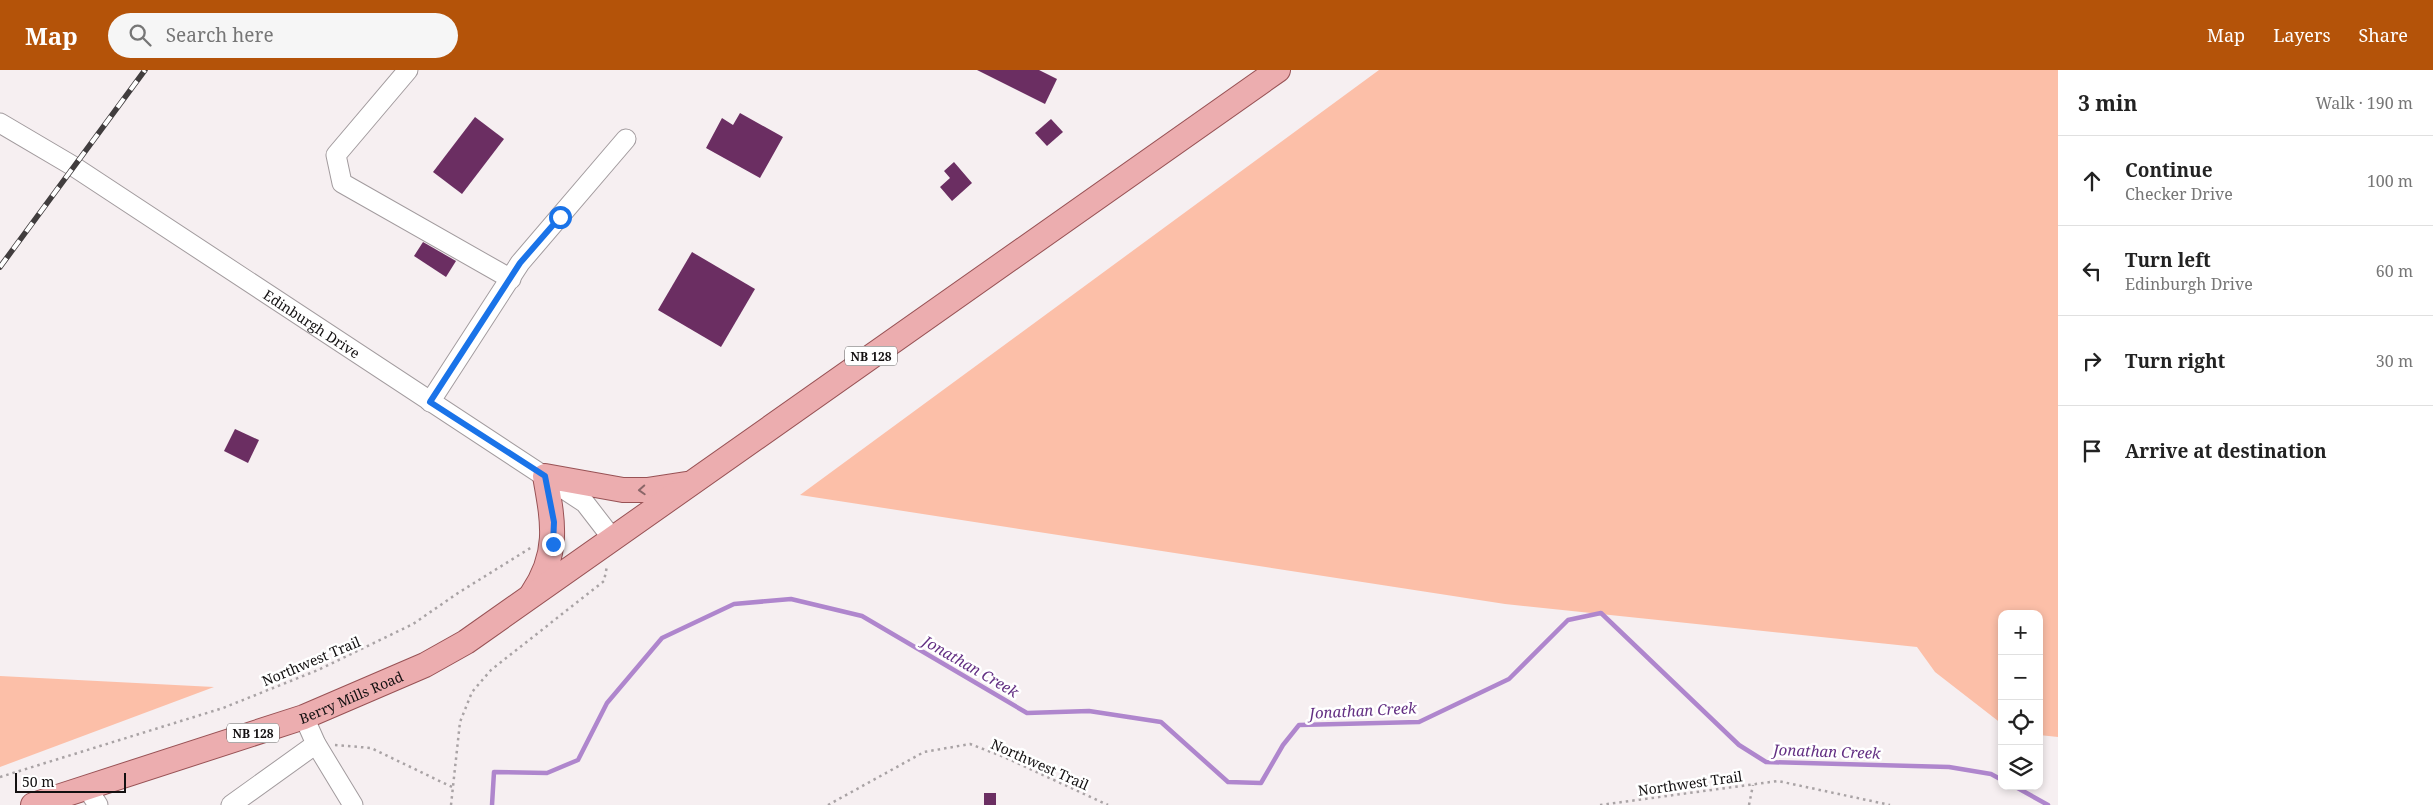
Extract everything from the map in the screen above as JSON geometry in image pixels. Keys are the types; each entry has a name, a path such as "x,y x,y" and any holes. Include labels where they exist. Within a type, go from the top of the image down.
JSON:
{"main road":[{"name":"NB 128","path":"530,598 612,538 1278,70"},
{"path":"530,598 543,579 553,544 554,522 545,476 623,490 647,490 690,483"},
{"name":"Berry Mills Road","path":"33,805 93,796 304,717 425,665 466,642 530,598"}],"street":[{"path":"408,70 336,154 342,183 511,279"},
{"name":"Edinburgh Drive","path":"0,123 73,166 585,503 612,538"},
{"path":"430,402 520,263 626,139"},
{"path":"304,717 316,744 353,805"},
{"path":"231,805 316,744"}],"path":[{"name":"Northwest Trail","path":"0,777 223,708 318,670 413,624 458,593 540,542 553,544"},
{"path":"451,805 460,722 472,692 491,670 604,580"},
{"path":"316,744 371,748 452,787"},
{"name":"Northwest Trail","path":"828,805 924,752 970,744 1004,757 1108,805"},
{"name":"Northwest Trail","path":"1600,805 1778,781 1890,805"},
{"name":"Northwest Trail","path":"1749,805 1753,785"}],"shaded area":[{"path":"1379,70 2058,70 2058,737 2043,735 2043,610 1998,610 1998,721 1935,672 1917,647 1505,604 800,495"},
{"path":"0,676 214,687 0,767"}],"building":[{"path":"977,70 1039,70 1057,79 1045,104"},
{"path":"740,113 783,137 760,178 706,148 722,118 733,125"},
{"path":"475,117 504,139 462,194 433,172"},
{"path":"1051,119 1063,132 1047,146 1035,133"},
{"path":"954,162 972,183 952,201 940,187 950,178 944,171"},
{"path":"423,242 456,261 446,277 414,256"},
{"path":"692,252 755,289 721,347 658,310"},
{"path":"235,429 259,440 248,463 224,451"},
{"path":"984,793 996,793 996,805 984,805"}],"waterway":[{"name":"Jonathan Creek","path":"492,805 494,772 547,773 578,760 607,703 662,638 734,604 791,599 862,616 1027,713 1089,711 1161,722 1228,782 1261,783 1283,745 1299,725 1419,722 1509,679 1568,620 1601,613 1739,745 1766,762 1949,767 1991,774 1998,778"},
{"name":"Jonathan Creek","path":"2021,790 2048,805"}],"railway":[{"path":"0,267 145,70"}],"route":[{"path":"553,544 554,522 545,476 430,402 520,263 560,217"}]}
